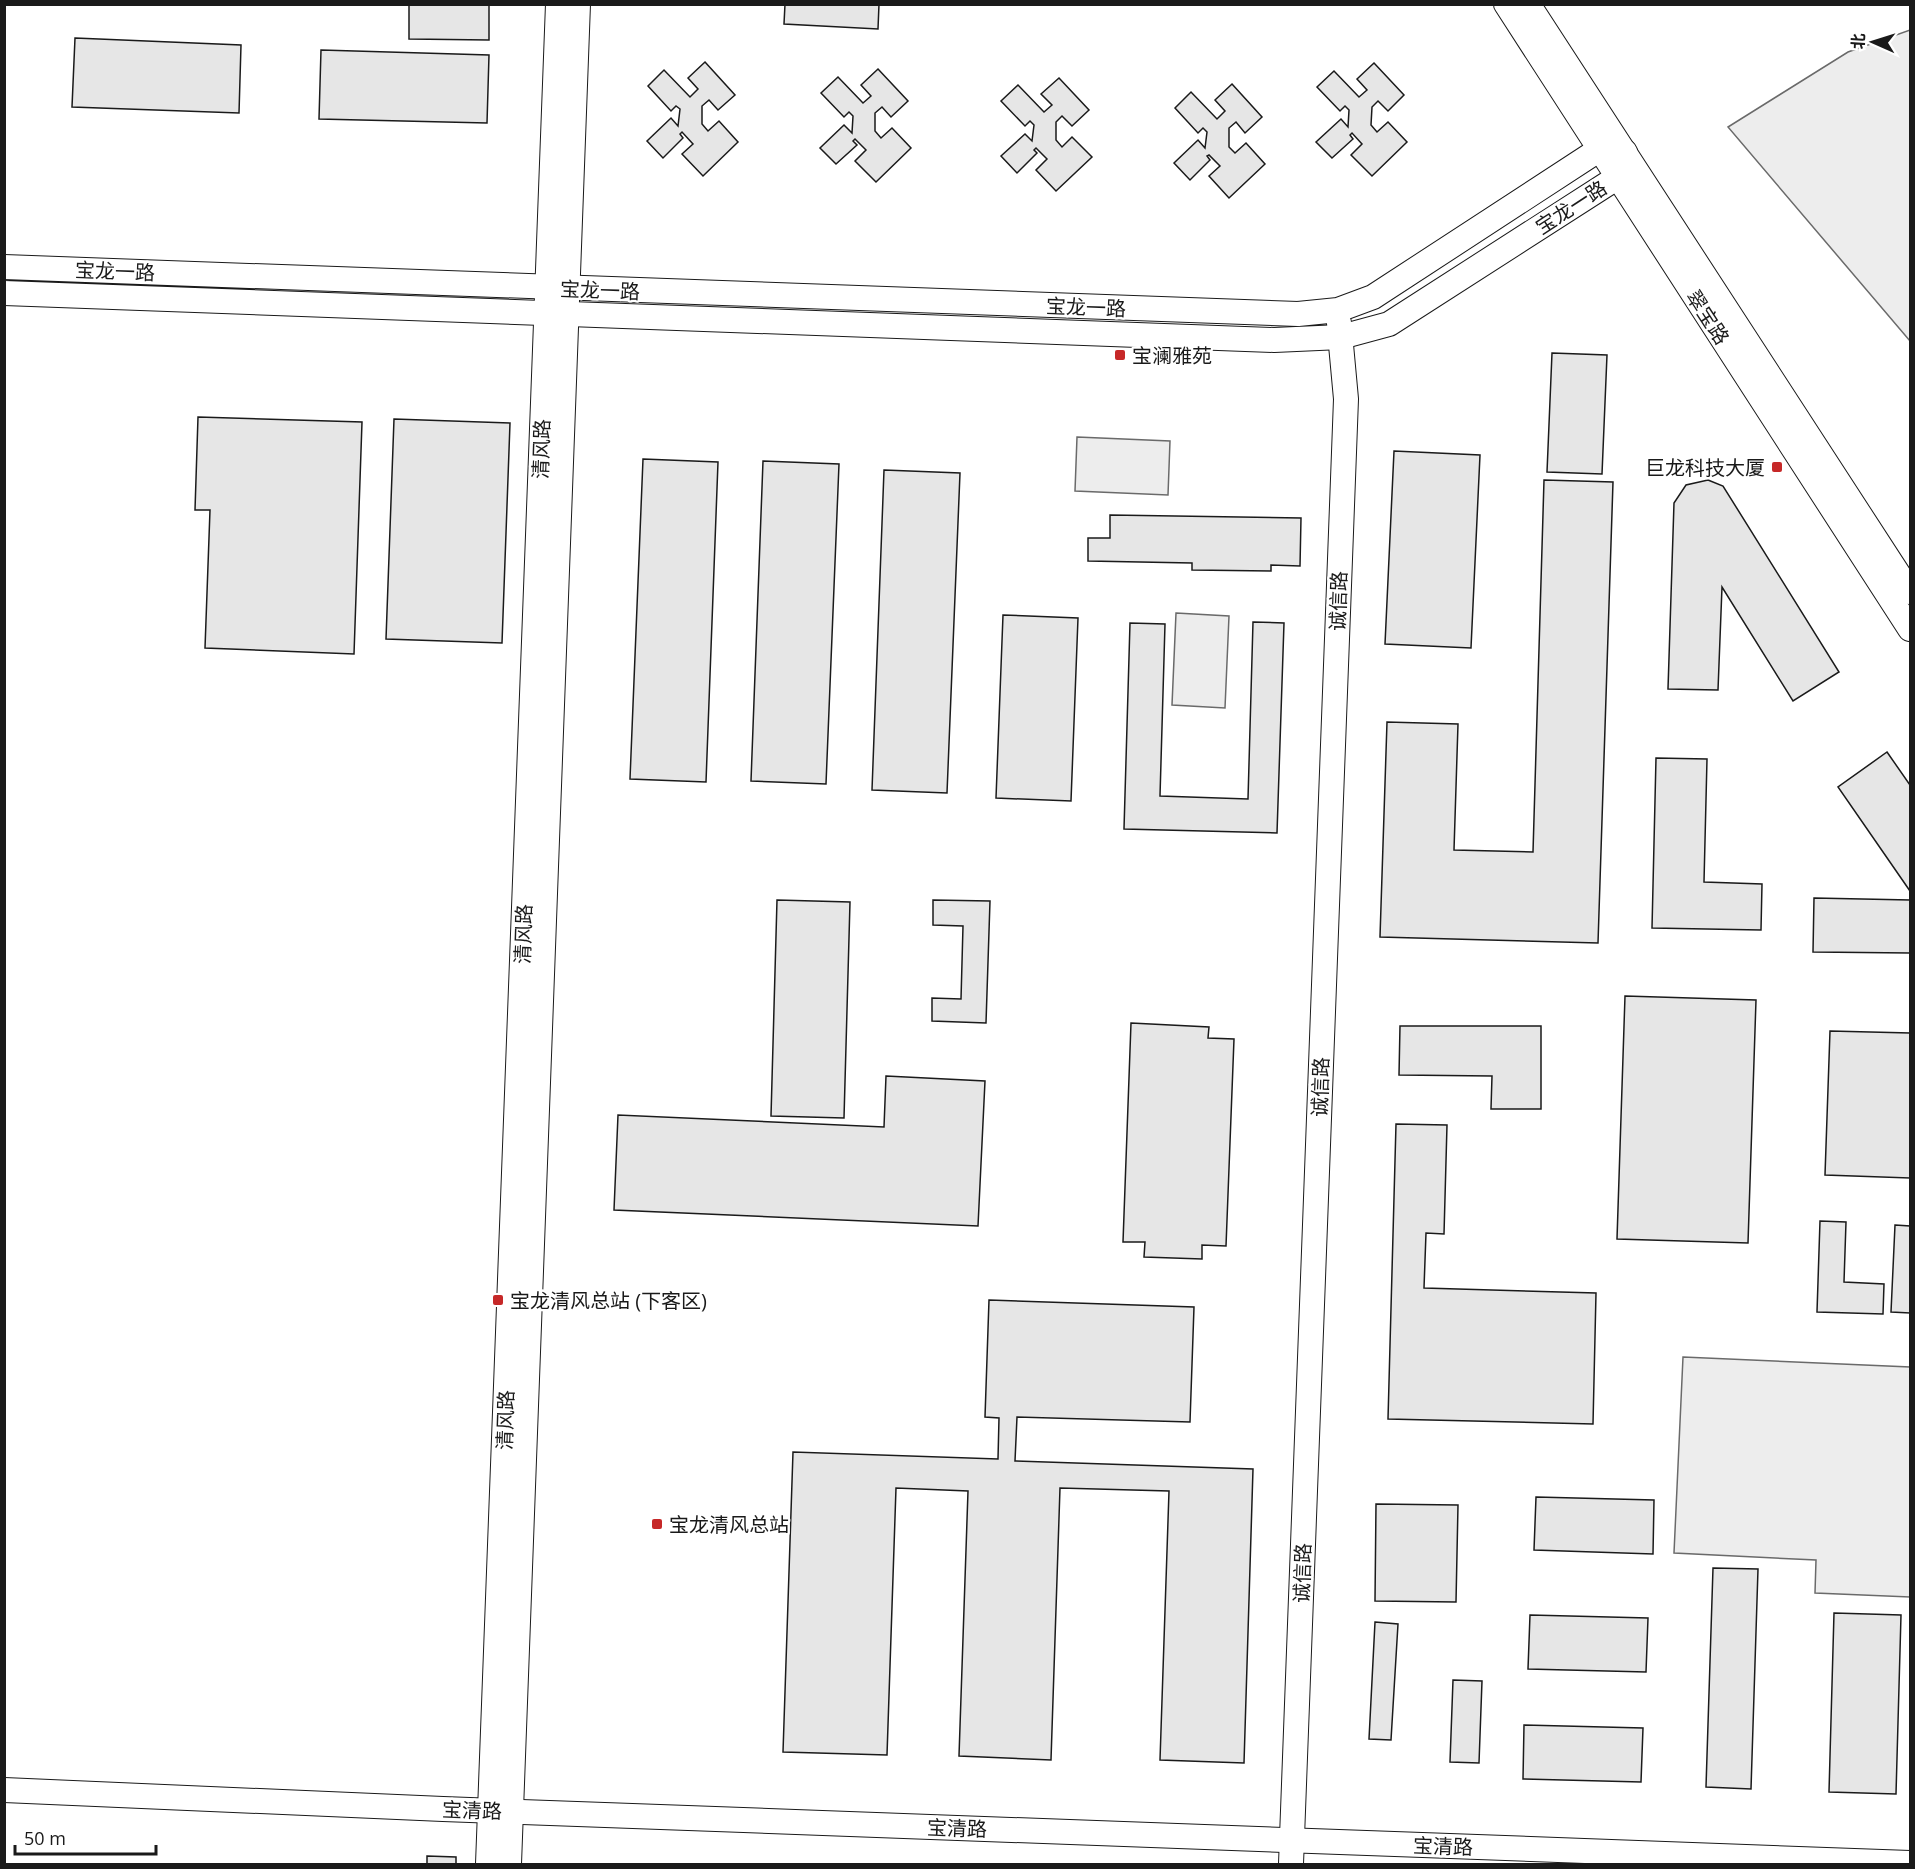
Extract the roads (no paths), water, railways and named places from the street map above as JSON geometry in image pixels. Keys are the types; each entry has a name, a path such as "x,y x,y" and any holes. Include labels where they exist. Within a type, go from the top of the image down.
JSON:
{"street":[{"name":"清风路","path":"557,288 558,4"},
{"name":"清风路","path":"509,1864 501,1811 556,312 578,4"},
{"name":"翠宝路","path":"1506,4 1911,629"},
{"name":"翠宝路","path":"1528,4 1911,592"},
{"name":"宝龙一路","path":"4,267 1275,314 1338,310 1373,297 1600,149 1625,153 1618,177 1389,324 1341,337 1274,340 4,293"},
{"name":"诚信路","path":"1291,1864 1346,399 1338,310"},
{"name":"宝清路","path":"4,1790 501,1811 1911,1863"},
{"name":"清风路","path":"488,1864 501,1811"}],"place":[{"name":"宝澜雅苑","path":"1120,355"},
{"name":"巨龙科技大厦","path":"1777,467"},
{"name":"宝龙清风总站 (下客区)","path":"498,1300"},
{"name":"宝龙清风总站","path":"657,1524"}]}
